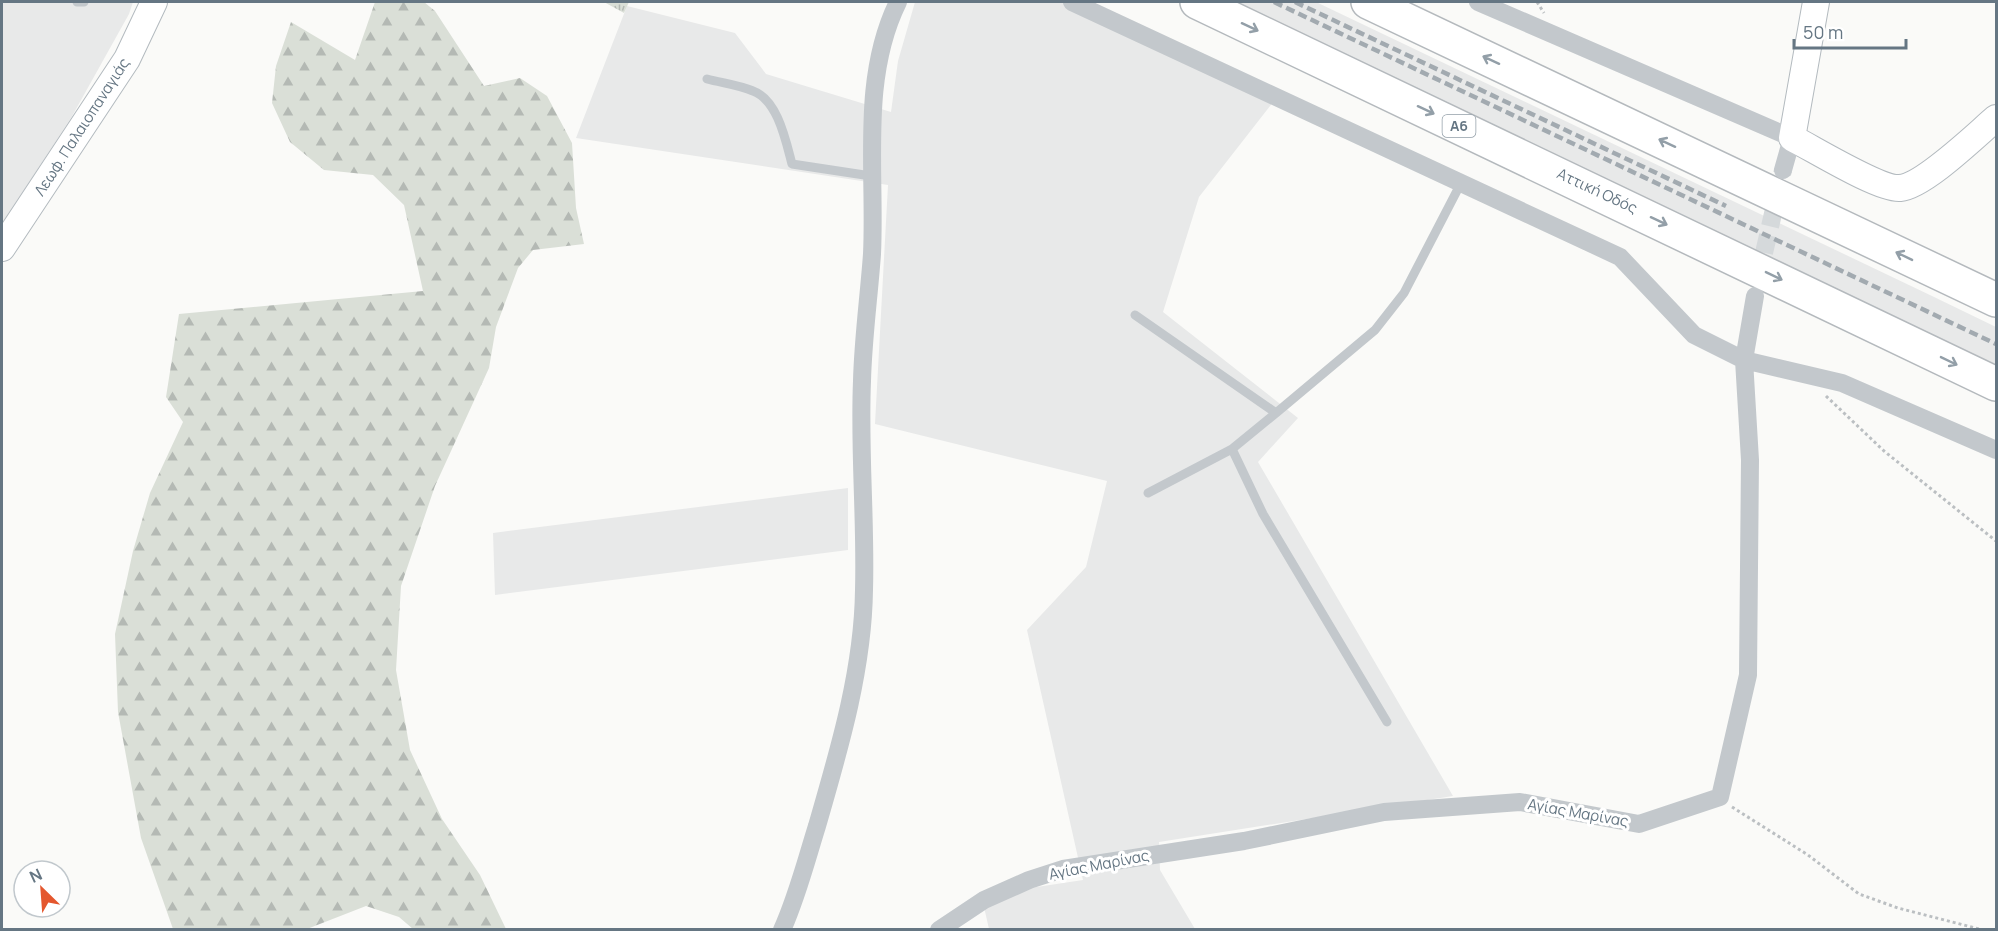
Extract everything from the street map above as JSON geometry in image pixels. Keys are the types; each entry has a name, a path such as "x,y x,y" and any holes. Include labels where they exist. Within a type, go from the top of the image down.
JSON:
{"highway":[{"name":"Αττική Οδός","path":"1197,2 1996,384"},
{"path":"1368,2 1996,300"}],"street":[{"name":"Λεωφ. Παλαιοπαναγιάς","path":"2,248 126,59 154,2"},
{"path":"782,930 804,867 841,740 853,684 859,638 864,591 861,384 872,253 871,176 874,111 879,62 891,16 898,2"},
{"path":"1072,2 1620,257 1694,335 1744,360 1842,383 1996,450"},
{"path":"1478,2 1792,138 1883,186 1901,188 1924,177 1996,118"},
{"path":"1784,170 1792,138 1816,2"},
{"path":"1720,797 1748,675 1750,460 1744,360 1755,296"},
{"name":"Αγίας Μαρίνας","path":"939,930 984,900 1029,880 1063,869 1245,840 1384,812 1520,802 1639,824 1720,797"}],"lane":[{"path":"77,2 84,2"},
{"path":"707,79 756,91 770,104 781,126 792,164 871,176"},
{"path":"1148,493 1232,449 1375,330 1404,293 1461,183"},
{"path":"1135,315 1276,413"},
{"path":"1232,449 1263,514 1387,722"}],"path":[{"path":"1803,374 1884,451 1996,541"},
{"path":"1720,797 1746,818 1777,834 1808,855 1859,894 1898,908 1983,930"}],"shaded area":[{"path":"2,2 133,2 129,14 71,118 2,224"},
{"path":"915,2 1063,2 1277,97 1199,197 1163,312 1298,418 1258,462 1453,796 1159,842 1160,870 1195,929 989,929 984,907 1030,888 1083,880 1027,630 1086,567 1107,481 875,424 888,185 576,138 627,6 735,33 766,74 891,112 898,61"},
{"path":"1229,2 1316,2 1932,296 1996,327 1996,370"},
{"path":"848,488 848,550 495,595 493,533"}],"green space":[{"path":"375,2 424,2 435,11 484,86 520,78 547,96 572,143 576,208 584,244 533,250 518,268 496,327 489,368 435,486 401,586 396,670 410,750 442,819 480,875 506,929 413,929 399,917 366,906 307,929 173,929 141,838 118,712 115,634 133,551 150,493 183,422 166,397 179,314 423,291 404,205 373,175 324,170 290,142 272,103 276,66 291,22 355,60"},
{"path":"604,2 629,2 624,13"}],"tunnel":[{"path":"1758,279 1783,170"}],"railway":[{"path":"1274,2 1996,344"},
{"path":"1295,2 1726,206"}]}
